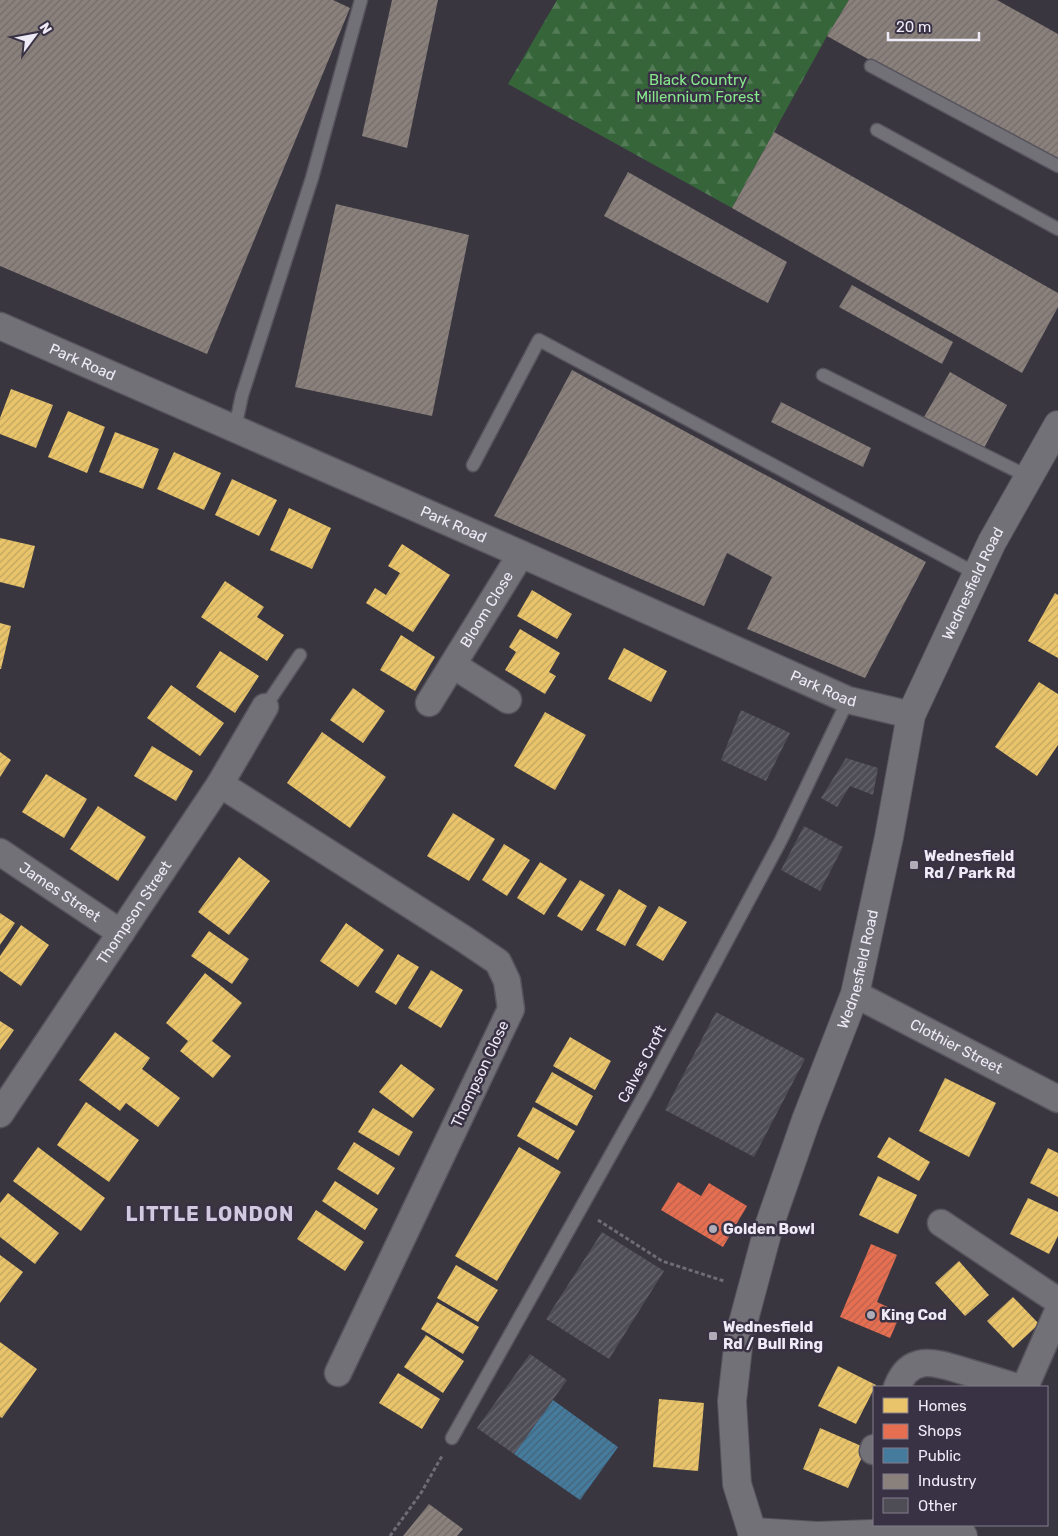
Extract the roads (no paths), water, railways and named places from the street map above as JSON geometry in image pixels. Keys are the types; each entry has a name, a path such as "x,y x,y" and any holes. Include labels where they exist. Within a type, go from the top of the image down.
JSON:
{"main road":[{"name":"Wednesfield Road","path":"750,1534 737,1484 732,1401 739,1338 770,1226 803,1128 855,994 889,836 911,715 992,542 1029,478 1055,439"},
{"path":"750,1534 817,1536 925,1532 962,1536"}],"street":[{"name":"Park Road","path":"0,326 521,554 848,700 911,715"},
{"name":"Bloom Close","path":"429,703 521,554"},
{"path":"453,665 508,700"},
{"name":"Thompson Street","path":"0,1114 220,784 265,707"},
{"name":"Thompson Close","path":"220,784 498,962 507,981 510,1009 338,1372"},
{"name":"James Street","path":"0,852 121,933"},
{"name":"Clothier Street","path":"855,994 1058,1099"},
{"path":"942,1223 1058,1301"},
{"path":"1025,1386 1058,1311"},
{"path":"898,1386 909,1369 916,1365 934,1362 1013,1386"}],"lane":[{"path":"235,428 242,395 312,178 361,0"},
{"path":"871,66 1058,166"},
{"path":"877,130 1058,229"},
{"path":"473,465 539,340 977,574"},
{"path":"823,375 1029,478"},
{"path":"265,707 300,655"},
{"name":"Calves Croft","path":"452,1438 646,1092 780,840 848,700"}],"place":[{"name":"Wednesfield Rd / Park Rd","path":"914,865"},
{"name":"Golden Bowl","path":"713,1229"},
{"name":"King Cod","path":"871,1315"},
{"name":"Wednesfield Rd / Bull Ring","path":"713,1336"}],"district":[{"name":"LITTLE LONDON","path":"210,1214"}],"park label":[{"name":"Black Country Millennium Forest","path":"698,88"}]}
